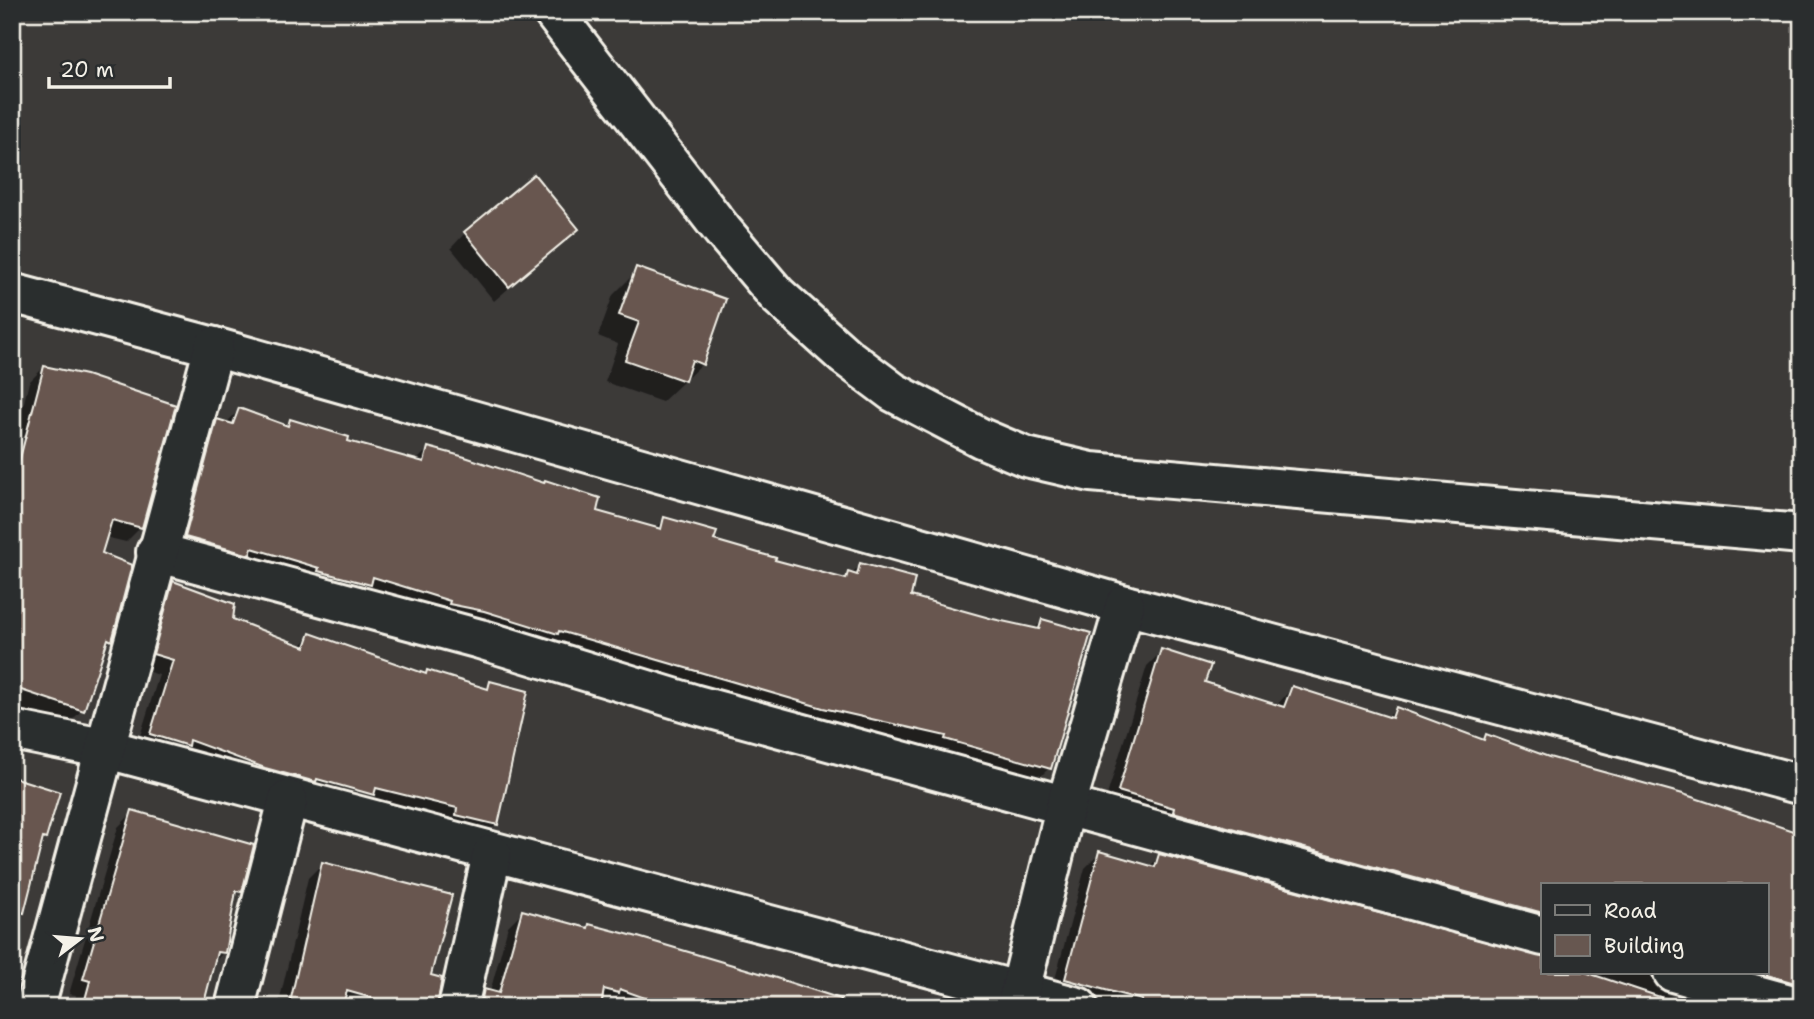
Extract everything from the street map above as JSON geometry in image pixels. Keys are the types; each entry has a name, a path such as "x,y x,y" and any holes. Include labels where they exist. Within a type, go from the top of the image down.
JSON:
{"street":[{"path":"553,12 646,135 777,295 845,356 892,392 982,438 1026,457 1091,472 1802,534"},
{"path":"14,303 214,347 1125,605 1802,785"},
{"path":"35,1007 107,750 156,552 214,347"},
{"path":"156,552 480,639 693,704 1541,935"},
{"path":"1018,998 1066,805 1125,605"},
{"path":"12,730 107,750 1018,998 1078,1007"},
{"path":"235,1007 288,800"},
{"path":"458,1007 492,854"},
{"path":"1680,974 1800,1007"}],"building":[{"path":"534,174 579,229 509,287 464,232"},
{"path":"636,267 726,299 703,365 692,360 685,381 625,360 639,322 619,315"},
{"path":"44,366 86,375 176,405 142,528 112,520 102,553 132,565 112,641 108,639 84,711 12,687 12,489"},
{"path":"239,408 288,426 290,419 349,437 348,441 424,462 428,447 465,457 600,498 597,511 661,529 664,517 717,532 714,540 846,579 848,572 857,575 860,563 915,578 911,596 993,619 1039,629 1042,619 1091,633 1051,769 945,739 946,736 823,708 559,631 558,634 484,611 449,604 450,601 373,577 371,585 318,571 319,568 252,548 250,555 185,537 217,419 233,424"},
{"path":"173,581 235,604 233,619 305,647 310,633 426,674 427,670 488,689 490,681 528,691 498,825 456,815 457,808 376,788 374,795 317,779 316,782 265,768 189,740 188,746 150,734 173,660 153,654"},
{"path":"1161,649 1211,665 1205,682 1284,707 1292,686 1392,718 1396,707 1484,740 1486,734 1549,757 1683,794 1802,834 1802,985 1767,975 1769,883 1541,883 1541,912 1173,812 1174,808 1118,791"},
{"path":"12,777 60,792 46,839 43,838 24,913 12,911"},
{"path":"132,810 254,845 242,892 236,891 225,953 217,952 203,1007 83,1007 90,981 83,979"},
{"path":"1099,851 1155,867 1159,854 1541,956 1541,974 1591,974 1672,1001 1671,1007 1140,1007 1142,1000 1065,979"},
{"path":"322,862 452,895 431,975 442,978 437,1007 403,1007 347,991 342,1007 289,1007"},
{"path":"522,910 588,928 589,924 638,937 770,976 841,999 840,1007 670,1007 620,989 619,993 604,989 601,1007 480,1007 484,989 499,993"}]}
